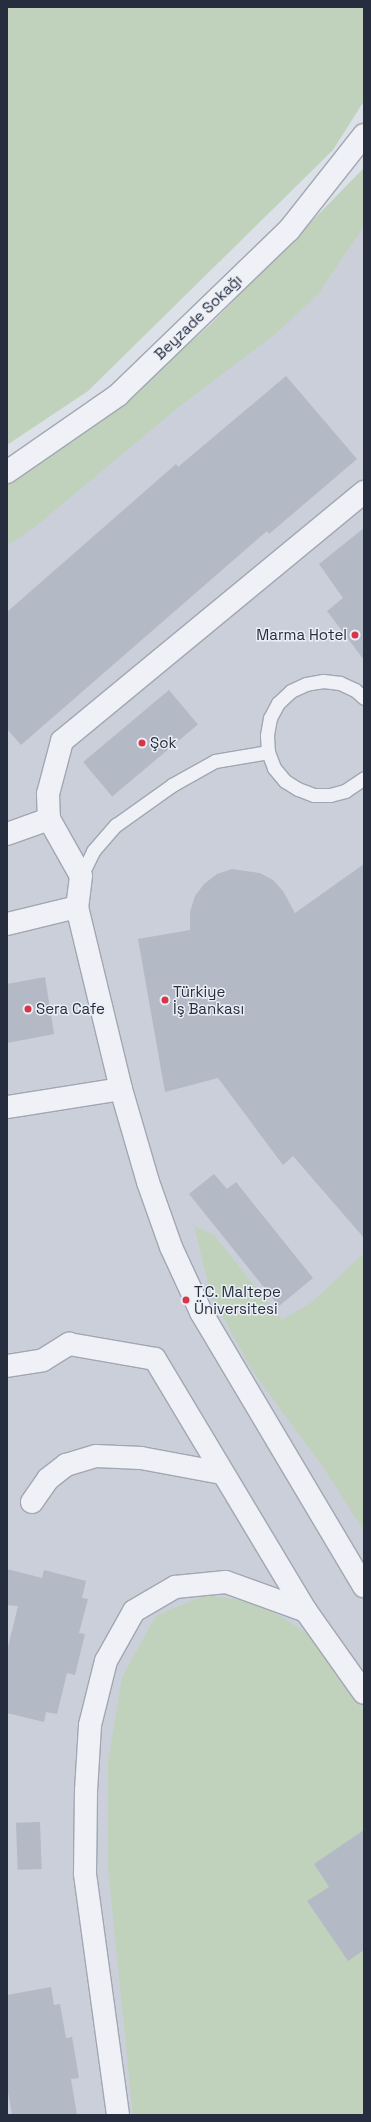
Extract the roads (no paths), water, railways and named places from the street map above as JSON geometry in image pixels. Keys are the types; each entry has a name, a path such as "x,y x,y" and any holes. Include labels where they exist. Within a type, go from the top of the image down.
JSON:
{"street":[{"name":"Beyzade Sokağı","path":"7,472 118,395 289,230 364,135"},
{"path":"364,492 62,741 48,794 49,819 81,876 77,907 121,1089 148,1182 171,1247 201,1312 364,1586"},
{"path":"7,834 49,819"},
{"path":"7,924 77,907"},
{"path":"7,1107 121,1089"},
{"path":"7,1366 43,1360 69,1344 156,1359 222,1473 306,1610 364,1693"},
{"path":"32,1502 48,1480 66,1465 96,1456 141,1458 222,1473"},
{"path":"118,2115 85,1873 86,1790 90,1725 106,1661 134,1611 175,1587 226,1582 306,1610"}],"lane":[{"path":"364,698 355,690 340,683 323,681 306,684 291,691 278,703 270,718 267,735 268,752 274,768 285,781 298,789 314,795 330,795 346,791 364,778"},
{"path":"81,876 93,851 116,825 172,785 214,761 268,752"}],"place":[{"name":"Marma Hotel","path":"355,635"},
{"name":"Şok","path":"142,743"},
{"name":"Türkiye İş Bankası","path":"165,1000"},
{"name":"Sera Cafe","path":"28,1009"},
{"name":"T.C. Maltepe Üniversitesi","path":"186,1300"}]}
